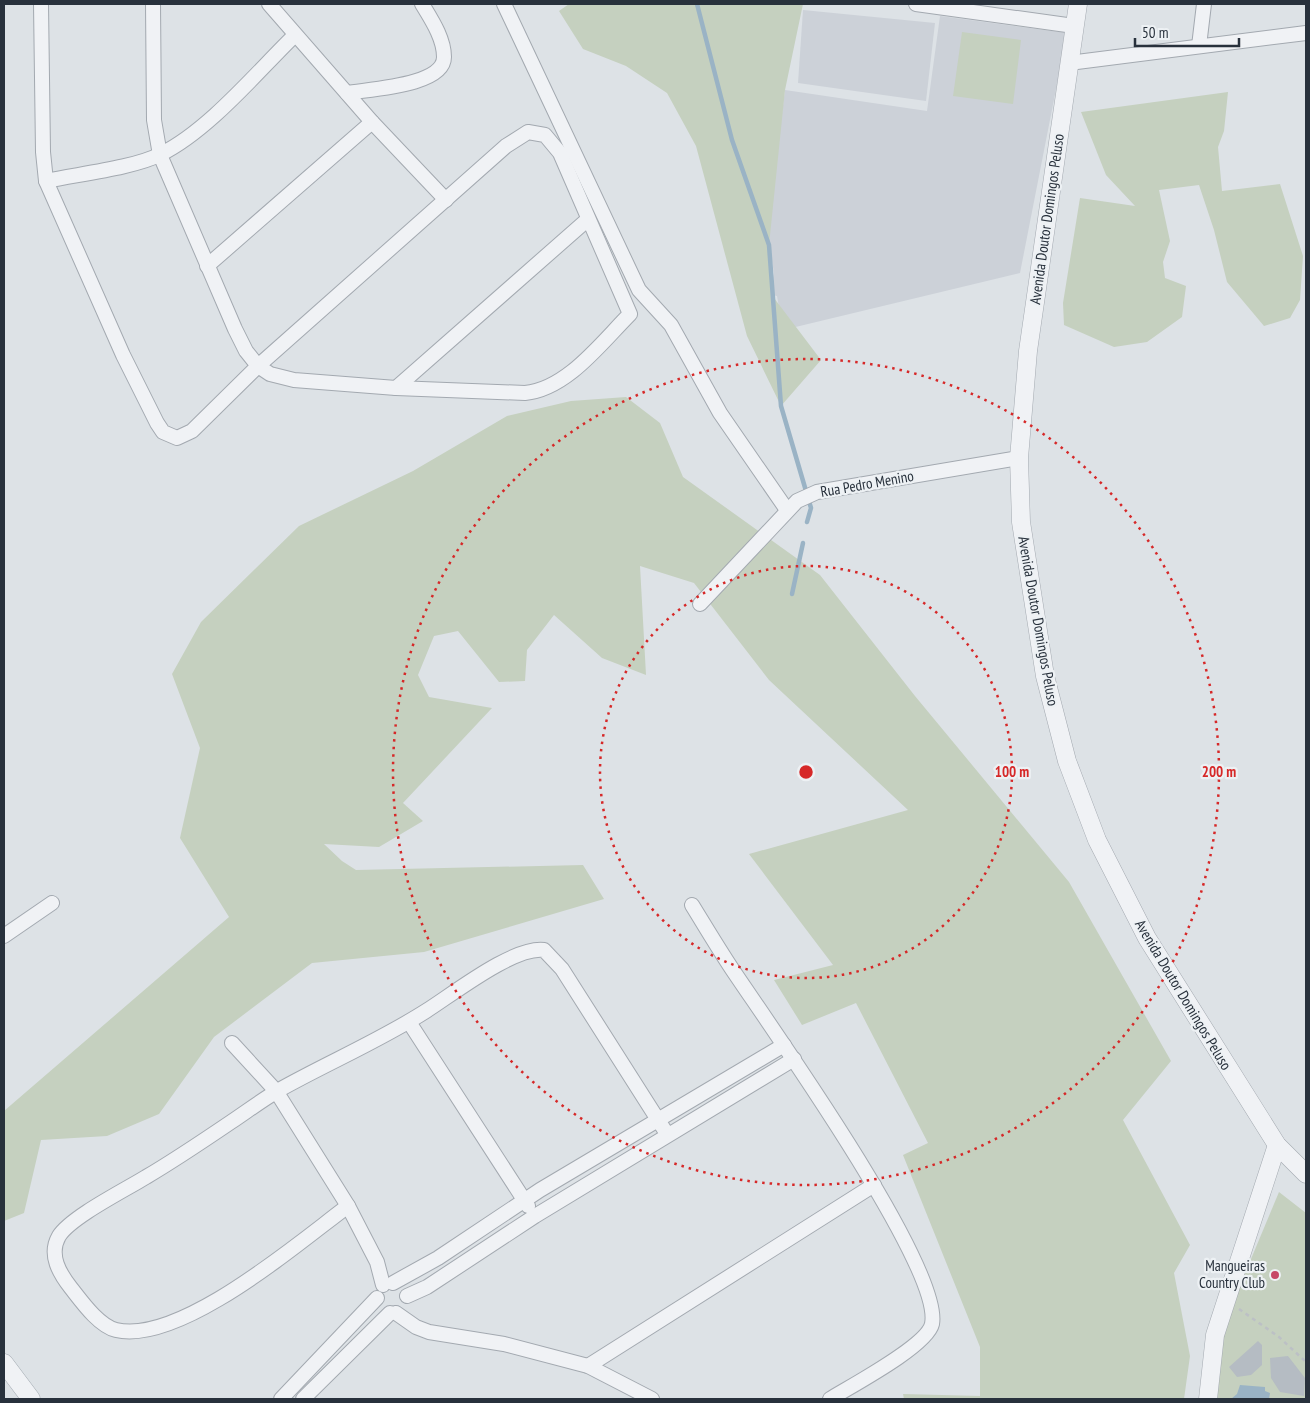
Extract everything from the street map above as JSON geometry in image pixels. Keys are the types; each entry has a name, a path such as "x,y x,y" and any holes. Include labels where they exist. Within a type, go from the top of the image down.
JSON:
{"street":[{"path":"41,4 43,152 46,181 123,355 163,432 177,438 192,432 258,366 506,146 528,132 538,132 552,141 560,153 587,220 630,314"},
{"path":"153,4 154,120 160,155 207,266 246,351 258,366 270,374 294,380 396,388 525,394 539,392 553,386 567,376 646,300"},
{"path":"269,4 372,122 446,200"},
{"path":"346,93 416,82 436,73 442,66 444,57 442,42 422,4"},
{"path":"504,4 632,275 646,300 671,325 720,413 792,505"},
{"path":"916,4 1074,26"},
{"name":"Avenida Doutor Domingos Peluso","path":"1078,4 1028,351 1019,458 1021,522 1045,676 1067,761 1097,840 1147,938 1277,1145 1306,1174"},
{"path":"1199,46 1204,4"},
{"path":"1069,63 1306,33"},
{"path":"46,181 134,163 160,155 182,142 208,120 295,36"},
{"path":"207,266 372,122"},
{"path":"396,388 587,220"},
{"name":"Rua Pedro Menino","path":"700,604 792,505 817,492 1019,458"},
{"path":"4,936 52,903"},
{"path":"692,905 794,1059 874,1185 916,1263 926,1286 932,1309 932,1325 925,1338 830,1399"},
{"path":"348,1206 223,1296 184,1319 142,1330 115,1330 91,1313 62,1277 57,1266 56,1245 60,1235 69,1226 186,1153 276,1092 409,1022 512,957 525,951 544,950 562,969 667,1134"},
{"path":"409,1022 535,1216"},
{"path":"232,1042 276,1092 348,1206 388,1284"},
{"path":"281,1399 388,1284 438,1258 524,1200 784,1046"},
{"path":"406,1296 427,1287 535,1216 667,1134 794,1059"},
{"path":"1208,1399 1215,1335 1277,1145"},
{"path":"588,1366 874,1185"},
{"path":"303,1399 393,1313 405,1304 406,1296 402,1287 388,1284"},
{"path":"377,1298 381,1308 429,1332 504,1344 588,1366 652,1399"},
{"path":"5,1366 31,1399"}],"path":[{"path":"1225,1300 1279,1337 1306,1362"}],"shaded area":[{"path":"803,10 935,23 926,101 798,83"},
{"path":"940,16 1067,33 1020,273 783,330 777,296 771,295 774,273 767,231 785,90 927,111"}],"green space":[{"path":"569,4 803,4 785,90 769,245 771,294 821,360 781,406 747,336 696,146 667,93 626,66 583,49 559,11"},
{"path":"962,32 1021,40 1013,104 953,96"},
{"path":"1228,92 1224,131 1218,147 1222,191 1280,184 1303,256 1300,300 1290,318 1264,326 1227,282 1214,230 1199,185 1159,190 1170,241 1163,262 1165,278 1186,286 1182,317 1147,342 1114,347 1064,325 1063,303 1080,198 1135,206 1106,175 1081,112"},
{"path":"626,397 660,423 683,477 820,575 915,696 1069,882 1171,1061 1123,1120 1190,1245 1174,1273 1190,1356 1184,1399 904,1399 903,1394 980,1396 980,1347 903,1155 928,1143 856,1003 802,1025 774,980 833,965 749,854 908,810 769,680 694,583 640,566 646,675 602,658 554,615 527,650 525,681 499,682 458,631 434,636 418,675 429,697 492,708 403,803 423,821 379,847 324,844 342,861 356,870 583,865 604,899 424,952 312,963 214,1037 159,1114 107,1136 41,1140 24,1213 4,1221 4,1111 229,917 180,838 200,748 172,674 201,622 299,526 413,471 507,416 571,401"},
{"name":"Mangueiras Country Club","path":"1279,1192 1306,1213 1306,1399 1207,1399 1218,1338"}],"water":[{"path":"1240,1385 1265,1387 1265,1391 1270,1393 1269,1399 1231,1399 1237,1394"}],"building":[{"path":"1258,1341 1262,1345 1262,1365 1251,1375 1237,1377 1229,1367"},
{"path":"1288,1356 1305,1378 1304,1396 1280,1392 1271,1378 1270,1358"}],"waterway":[{"path":"697,4 732,140 769,245 781,406 811,508 807,522"},
{"path":"792,594 803,543"}],"place":[{"name":"Mangueiras Country Club","path":"1275,1275"}]}
